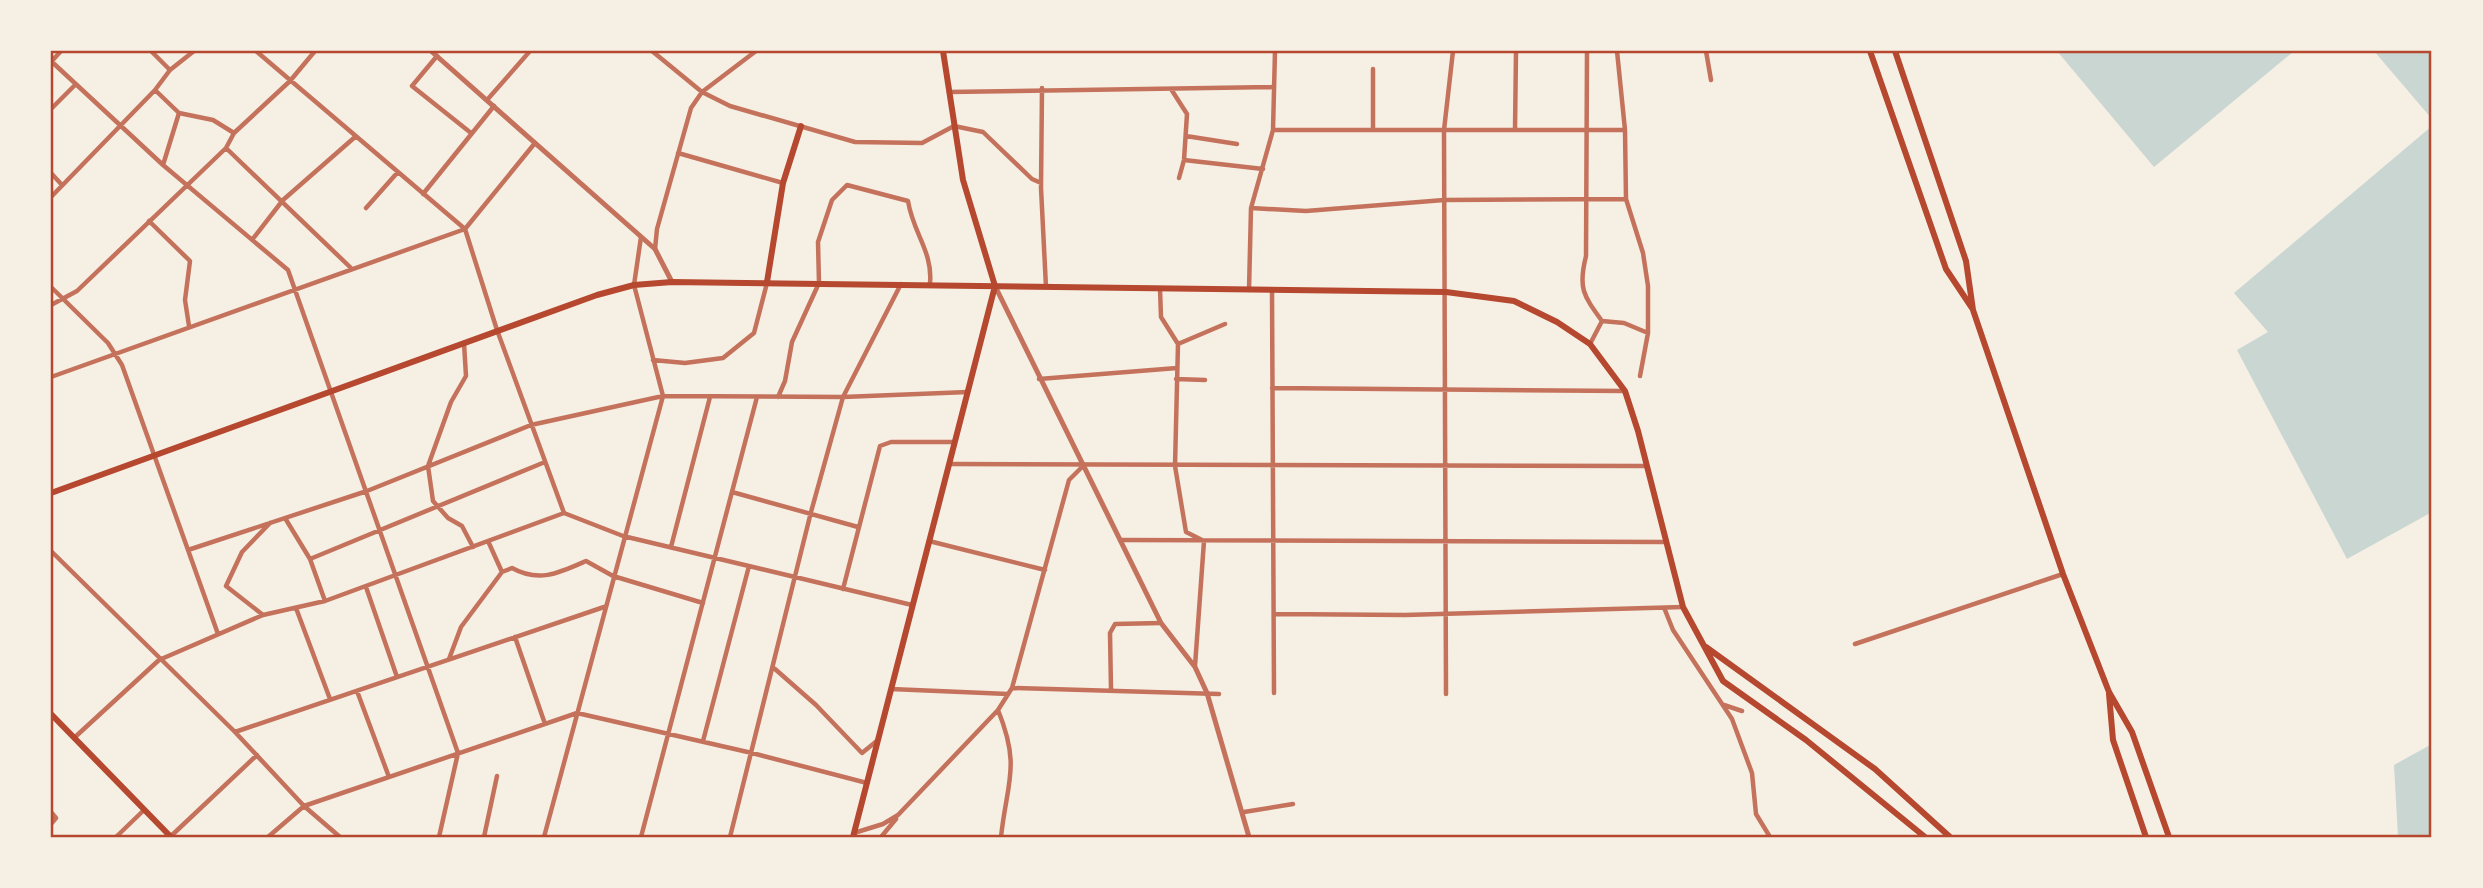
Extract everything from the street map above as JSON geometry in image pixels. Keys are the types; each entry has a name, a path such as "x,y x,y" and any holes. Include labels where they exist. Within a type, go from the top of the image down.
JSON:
{"main road":[{"path":"854,835 995,286 968,201 943,51"},
{"path":"1870,51 1946,269 1973,310"},
{"path":"1895,51 1966,261 1973,310 2063,574 2109,692 2132,732 2169,837"},
{"path":"767,282 783,183 801,126"},
{"path":"51,493 331,393 497,330 634,285 673,282 902,283 1046,288 1446,292 1514,301 1557,322 1590,344 1625,391 1683,607 1723,681 1825,755 1925,837"},
{"path":"1704,646 1875,769 1950,837"},
{"path":"2109,692 2113,740 2146,837"},
{"path":"51,714 170,837"}],"street":[{"path":"61,51 51,61 75,85 187,186 288,270 292,288 367,491 458,753 439,837"},
{"path":"151,51 170,70"},
{"path":"51,197 155,90 170,70 194,51"},
{"path":"256,51 465,229 497,330 564,513"},
{"path":"51,305 77,291 187,186 226,148 234,133 290,80 315,51"},
{"path":"431,51 655,249 673,282"},
{"path":"487,100 530,51"},
{"path":"652,51 702,92 730,106 855,142 922,144 954,125 983,132 1032,179 1041,183"},
{"path":"655,249 657,229 691,108 702,92 756,51"},
{"path":"1249,290 1251,208 1273,130 1275,51"},
{"path":"1446,694 1444,130 1453,51"},
{"path":"1515,130 1516,51"},
{"path":"1587,51 1586,256 1580,281 1587,300 1602,321 1625,323 1648,333"},
{"path":"1618,51 1625,130 1626,199 1643,253 1648,286 1648,333 1640,376"},
{"path":"1706,51 1711,80"},
{"path":"438,56 412,86 471,133"},
{"path":"1373,69 1373,130"},
{"path":"51,109 75,85"},
{"path":"949,92 1042,88 1274,87"},
{"path":"1042,88 1041,183 1046,288"},
{"path":"1171,89 1187,114 1184,160 1179,177"},
{"path":"155,90 179,113 213,120 234,133"},
{"path":"422,194 494,106"},
{"path":"163,165 179,113"},
{"path":"1273,130 1625,130"},
{"path":"252,240 283,200 355,136"},
{"path":"1186,136 1237,144"},
{"path":"51,377 292,288 465,229 535,143"},
{"path":"226,148 352,268"},
{"path":"678,153 783,183"},
{"path":"1184,160 1263,169"},
{"path":"51,173 62,185"},
{"path":"366,208 397,173"},
{"path":"778,397 785,381 792,342 819,283 818,242 832,200 847,185 908,201 912,225 929,255 930,284"},
{"path":"1251,208 1306,211 1444,200 1626,199"},
{"path":"149,221 190,261 185,300 189,326"},
{"path":"544,837 623,536 663,396 634,285 641,237"},
{"path":"653,360 685,363 723,358 754,333 767,282"},
{"path":"730,837 811,512 843,397 902,283"},
{"path":"995,286 1161,623 1195,667 1207,693 1250,837"},
{"path":"51,287 108,343 122,365 218,634"},
{"path":"1160,289 1161,317 1178,344 1175,466 1186,533 1204,541"},
{"path":"1272,290 1274,693"},
{"path":"1590,344 1602,321"},
{"path":"1178,344 1225,324"},
{"path":"464,343 466,376 451,402 428,466 433,501 462,526 473,547"},
{"path":"1039,379 1177,368"},
{"path":"1176,379 1205,380"},
{"path":"1272,388 1625,391"},
{"path":"188,550 367,491 531,425 663,396 843,397 968,391"},
{"path":"671,547 710,397"},
{"path":"641,837 757,397"},
{"path":"843,589 880,446 891,442 954,442"},
{"path":"310,559 545,462"},
{"path":"948,464 1646,466"},
{"path":"881,837 898,815 998,710 1012,688 1069,480 1083,466"},
{"path":"732,492 858,527"},
{"path":"74,738 159,660 264,615 325,601 564,513 623,536 912,605"},
{"path":"285,518 310,559 325,601"},
{"path":"264,615 226,586 242,552 271,523"},
{"path":"1120,540 1665,542"},
{"path":"488,541 502,572"},
{"path":"929,541 1045,570"},
{"path":"1195,667 1204,541"},
{"path":"51,551 235,732 304,806 340,837"},
{"path":"449,659 461,627 502,572 512,568 534,578 550,576 586,561 613,576 703,603"},
{"path":"703,741 749,566"},
{"path":"1856,644 2063,574"},
{"path":"366,587 397,677"},
{"path":"235,732 605,607"},
{"path":"1275,614 1446,615 1665,610 1683,607"},
{"path":"296,608 330,699"},
{"path":"1665,610 1673,630 1732,719 1752,773 1756,814 1770,837"},
{"path":"1111,688 1110,633 1115,624 1161,623"},
{"path":"514,637 545,724"},
{"path":"774,668 816,705 862,753 878,739"},
{"path":"1012,688 1111,688 1219,694"},
{"path":"891,689 1008,694"},
{"path":"356,691 389,776"},
{"path":"1723,704 1742,711"},
{"path":"998,710 1009,736 1013,759 1001,837"},
{"path":"268,837 304,806 577,713 703,741 867,783"},
{"path":"170,837 257,755"},
{"path":"484,837 497,776"},
{"path":"1244,812 1293,804"},
{"path":"116,837 144,810"},
{"path":"51,812 57,818 51,824"},
{"path":"854,835 898,815"},
{"path":"275,831 282,837"}],"shaded area":[{"path":"2057,51 2294,51 2154,167"},
{"path":"2374,51 2432,51 2432,119"},
{"path":"2432,126 2432,512 2347,559 2237,350 2268,332 2234,293"},
{"path":"2432,744 2432,837 2398,837 2394,765"}]}
